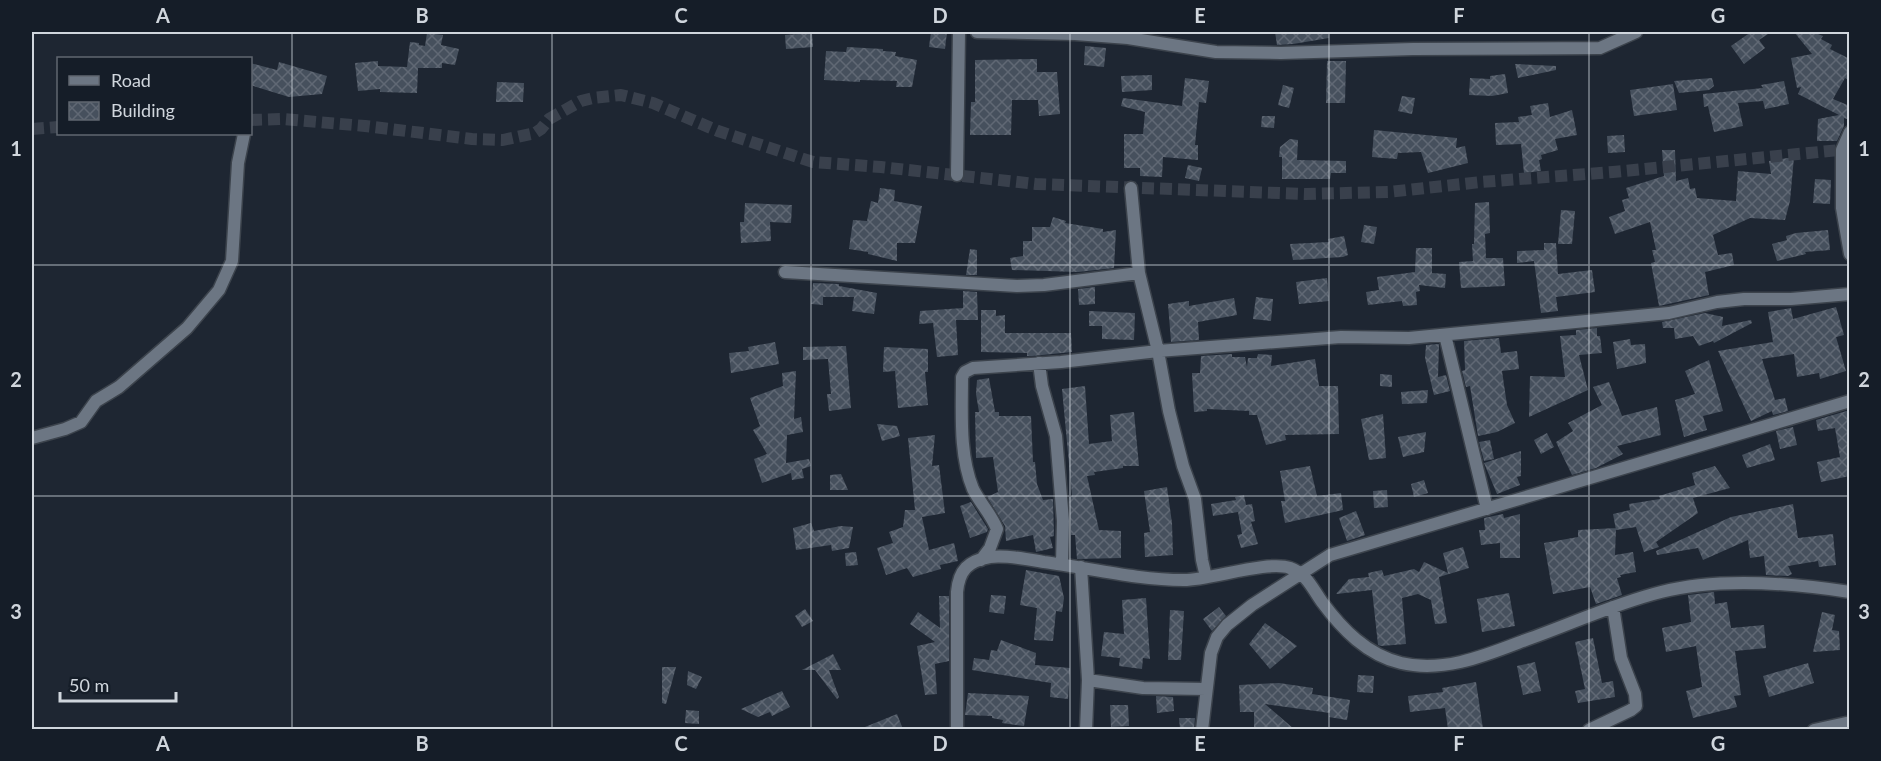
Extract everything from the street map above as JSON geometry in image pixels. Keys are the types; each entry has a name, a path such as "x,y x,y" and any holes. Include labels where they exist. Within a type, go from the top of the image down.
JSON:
{"street":[{"path":"957,175 960,32"},
{"path":"977,32 1075,33 1128,38 1216,52 1281,53 1413,49 1600,48 1636,32"},
{"path":"1850,132 1842,150 1842,208 1850,254"},
{"path":"32,438 81,422 96,401 119,387 187,328 219,290 232,261 238,163 244,135"},
{"path":"1131,188 1139,273 1172,422 1183,466 1195,499 1206,577"},
{"path":"785,272 1017,286 1044,285 1139,273"},
{"path":"981,560 990,548 997,529 974,490 967,470 964,446 963,377 968,369 1341,337 1409,338 1445,335 1538,324 1669,313 1726,301 1850,294"},
{"path":"1445,335 1487,509"},
{"path":"1039,363 1042,386 1056,436 1063,521 1062,564"},
{"path":"1202,729 1211,653 1222,631 1252,605 1330,555 1850,401"},
{"path":"957,729 958,580 967,567 981,560 1001,557 1184,580 1286,566 1301,572 1312,584 1338,623 1358,643 1384,659 1433,667 1473,660 1613,607 1662,592 1704,585 1808,587 1850,592"},
{"path":"1081,567 1088,681 1086,729"},
{"path":"1589,729 1631,711 1636,705 1635,694 1621,658 1613,607"},
{"path":"1088,681 1143,688 1206,689"},
{"path":"1814,729 1846,723"}],"building":[{"path":"931,32 947,32 945,49 929,47"},
{"path":"1275,32 1328,32 1329,38 1277,45"},
{"path":"1751,32 1771,32 1759,40 1765,48 1744,64 1731,46"},
{"path":"1794,32 1813,32 1823,36 1821,39 1832,45 1830,49 1850,59 1850,81 1845,78 1833,99 1850,106 1850,120 1844,118 1844,126 1837,141 1817,141 1818,119 1839,115 1798,94 1801,87 1797,88 1791,58 1812,54"},
{"path":"427,33 443,35 441,45 459,49 455,65 442,63 442,68 418,68 417,93 380,92 380,89 358,91 355,63 378,61 378,66 407,67 410,42 425,46"},
{"path":"812,33 813,47 786,49 785,35"},
{"path":"1085,46 1106,48 1104,67 1084,65"},
{"path":"847,47 883,49 883,51 896,52 895,56 917,60 912,87 896,87 897,81 824,80 826,51 846,52"},
{"path":"1037,59 1037,72 1057,72 1060,114 1039,116 1038,100 1012,100 1011,135 970,135 971,102 975,102 975,60"},
{"path":"1327,61 1346,61 1345,103 1326,103"},
{"path":"279,62 327,76 322,94 289,97 252,86 252,64 277,70"},
{"path":"1515,64 1556,66 1556,70 1518,78"},
{"path":"1505,74 1508,93 1492,96 1469,95 1470,78 1490,79 1490,76"},
{"path":"1152,75 1152,90 1122,92 1121,76"},
{"path":"1185,78 1209,81 1206,103 1199,102 1195,145 1198,145 1198,160 1163,157 1162,177 1140,176 1140,168 1124,168 1124,134 1143,134 1145,112 1121,106 1123,98 1182,106"},
{"path":"1712,78 1714,86 1709,90 1679,93 1674,81"},
{"path":"1784,81 1789,104 1765,109 1763,101 1738,103 1743,126 1714,132 1708,106 1704,107 1703,94 1763,88 1761,85"},
{"path":"497,82 524,83 523,102 496,102"},
{"path":"1673,84 1677,110 1634,116 1630,90"},
{"path":"1283,85 1294,88 1289,108 1278,105"},
{"path":"1402,96 1415,98 1412,114 1398,111"},
{"path":"1548,103 1550,117 1572,110 1577,135 1555,139 1558,150 1541,155 1542,159 1539,160 1541,171 1524,173 1521,144 1496,145 1495,123 1519,122 1518,117 1532,115 1530,106"},
{"path":"1262,116 1275,116 1274,128 1261,127"},
{"path":"1374,130 1457,138 1456,148 1465,146 1468,163 1428,173 1421,152 1398,153 1397,159 1372,157"},
{"path":"1624,135 1625,152 1608,153 1607,136"},
{"path":"1290,139 1298,140 1297,160 1346,161 1346,173 1331,173 1330,179 1282,179 1280,147"},
{"path":"1662,150 1675,150 1676,181 1688,178 1690,189 1695,188 1697,198 1736,201 1738,171 1771,174 1769,161 1794,157 1790,201 1785,220 1750,218 1713,235 1718,255 1732,253 1734,265 1705,272 1709,295 1659,306 1651,263 1655,262 1652,250 1656,250 1650,222 1615,234 1609,217 1625,211 1622,200 1629,198 1626,188 1664,176"},
{"path":"1188,165 1202,168 1199,181 1185,178"},
{"path":"1815,179 1831,180 1830,204 1813,203"},
{"path":"880,188 895,190 894,201 922,206 915,243 897,243 897,261 849,249 853,220 867,221 871,201 878,203"},
{"path":"1489,202 1490,233 1485,234 1486,258 1503,258 1505,286 1461,288 1459,262 1473,261 1475,203"},
{"path":"745,203 792,205 791,223 770,222 771,241 741,243 740,222 744,222"},
{"path":"1561,210 1575,211 1572,244 1558,244"},
{"path":"1053,217 1066,221 1065,223 1103,229 1103,232 1116,230 1114,268 1078,272 1012,270 1010,258 1023,256 1023,241 1032,241 1032,227 1050,227"},
{"path":"1364,225 1377,227 1374,244 1361,242"},
{"path":"1828,230 1830,250 1805,252 1806,254 1777,261 1772,244 1787,240 1786,236 1796,233"},
{"path":"1344,236 1348,255 1293,260 1290,244 1329,242 1328,239"},
{"path":"1544,243 1556,243 1558,274 1592,270 1595,292 1556,297 1558,311 1541,313 1534,261 1517,263 1517,251 1544,250"},
{"path":"1416,248 1432,248 1432,273 1446,274 1445,288 1419,285 1420,291 1416,292 1417,305 1403,306 1402,301 1368,305 1366,292 1379,290 1377,277 1415,272"},
{"path":"970,249 977,250 977,275 966,275"},
{"path":"1327,278 1329,301 1299,304 1296,282"},
{"path":"813,283 839,284 839,286 877,293 874,314 852,311 854,297 823,297 823,305 811,304"},
{"path":"1095,287 1095,304 1079,305 1078,289"},
{"path":"963,291 977,292 978,320 956,320 958,355 937,357 933,323 919,324 920,311 963,308"},
{"path":"1256,297 1273,299 1271,321 1253,319"},
{"path":"1234,298 1237,315 1198,322 1199,340 1171,342 1168,304 1189,301 1189,306"},
{"path":"1836,307 1844,335 1836,337 1846,371 1820,379 1819,373 1797,377 1794,354 1762,359 1775,400 1785,398 1788,411 1773,415 1772,411 1751,421 1718,351 1773,342 1768,312 1791,308 1793,319"},
{"path":"981,310 996,310 996,316 1005,315 1005,333 1071,333 1072,352 1027,356 1027,353 981,352"},
{"path":"1089,311 1135,313 1134,340 1102,339 1102,326 1089,326"},
{"path":"1705,313 1723,317 1722,326 1751,320 1752,323 1714,343 1713,341 1699,346 1693,336 1675,339 1674,328 1663,328 1662,322"},
{"path":"1597,328 1602,353 1579,355 1588,390 1529,417 1530,376 1565,377 1560,336 1576,335 1576,330"},
{"path":"1499,338 1501,353 1517,351 1519,369 1502,371 1507,405 1515,423 1497,432 1478,436 1470,386 1466,387 1462,371 1465,370 1464,341"},
{"path":"1630,339 1631,345 1645,344 1646,363 1617,369 1613,342"},
{"path":"775,342 779,364 731,373 729,353 749,351 748,347"},
{"path":"1439,344 1438,377 1446,375 1450,391 1434,395 1425,358 1426,345"},
{"path":"846,346 851,408 829,411 827,394 831,394 828,359 803,360 803,347"},
{"path":"884,347 928,349 928,372 925,372 928,405 898,408 895,371 883,372"},
{"path":"1232,354 1232,357 1245,357 1247,367 1248,358 1257,358 1258,354 1272,355 1271,366 1315,359 1319,386 1338,386 1339,434 1285,435 1286,440 1266,445 1257,415 1249,415 1249,411 1207,409 1207,411 1194,412 1192,373 1200,373 1201,356"},
{"path":"1709,360 1723,411 1703,416 1707,430 1684,437 1675,400 1695,394 1685,371"},
{"path":"796,371 794,419 801,417 803,432 787,435 786,463 809,459 811,466 802,469 804,478 792,480 791,473 762,483 754,459 767,454 753,430 760,426 750,398 783,386 782,373"},
{"path":"1380,374 1392,375 1392,387 1380,386"},
{"path":"989,378 995,412 999,412 999,416 1031,416 1033,462 1035,462 1037,484 1043,500 1053,499 1054,536 1050,537 1053,548 1036,552 1033,535 1006,541 1005,526 987,497 998,492 993,457 976,458 975,412 979,412 976,394 977,380"},
{"path":"1609,382 1622,416 1657,407 1661,435 1617,446 1623,454 1596,468 1572,475 1556,442 1573,431 1568,423 1602,405 1593,387"},
{"path":"1085,386 1089,444 1112,441 1110,415 1134,412 1139,466 1123,466 1123,468 1094,472 1095,475 1087,476 1099,530 1121,531 1121,558 1077,559 1075,535 1071,535 1069,497 1072,496 1062,389"},
{"path":"1428,390 1427,403 1402,404 1401,392"},
{"path":"1850,410 1850,476 1821,482 1817,462 1840,457 1835,428 1818,431 1816,420"},
{"path":"1383,414 1386,458 1369,460 1361,419"},
{"path":"877,424 897,426 900,436 882,441"},
{"path":"1793,427 1797,445 1780,449 1776,431"},
{"path":"1426,432 1424,452 1403,457 1398,437"},
{"path":"1547,433 1554,447 1541,454 1534,440"},
{"path":"935,435 932,466 939,465 945,513 922,517 929,550 954,543 958,561 940,565 941,569 913,577 907,568 886,575 877,548 893,543 889,532 903,527 905,510 915,510 908,438"},
{"path":"1490,440 1494,459 1484,461 1479,442"},
{"path":"1770,444 1775,460 1747,468 1742,455"},
{"path":"1521,451 1521,476 1517,477 1520,485 1497,494 1484,463"},
{"path":"1310,466 1317,496 1341,493 1343,510 1285,523 1281,501 1285,501 1280,471"},
{"path":"1715,466 1730,488 1693,498 1698,513 1656,542 1659,547 1644,552 1636,527 1616,530 1613,514 1630,510 1629,504 1660,499 1659,496 1695,485 1692,473"},
{"path":"841,474 848,490 830,490 830,475"},
{"path":"1424,480 1428,493 1414,497 1411,484"},
{"path":"1167,487 1172,523 1173,555 1145,557 1144,533 1150,532 1144,491"},
{"path":"1387,490 1388,507 1374,508 1373,491"},
{"path":"1244,495 1246,505 1252,504 1255,521 1251,522 1258,544 1241,548 1237,535 1242,534 1238,512 1213,516 1211,504 1236,500 1235,497"},
{"path":"971,502 988,529 987,532 970,538 960,506"},
{"path":"1793,504 1798,538 1833,534 1836,565 1819,567 1818,561 1788,566 1792,574 1788,576 1766,575 1764,556 1750,558 1748,540 1703,560 1698,548 1657,555 1656,551 1731,517"},
{"path":"1356,511 1365,535 1347,541 1339,518"},
{"path":"1503,514 1504,518 1520,514 1520,558 1500,558 1500,543 1481,545 1479,530 1485,530 1484,518"},
{"path":"811,523 814,531 841,526 853,527 849,548 832,551 831,545 796,550 793,528"},
{"path":"1616,528 1615,555 1633,552 1636,572 1620,575 1621,577 1617,578 1622,595 1596,604 1590,587 1553,594 1544,543 1578,537 1578,530"},
{"path":"1463,547 1469,568 1439,577 1447,623 1435,624 1431,600 1418,594 1402,598 1406,644 1378,645 1372,590 1336,594 1349,579 1369,577 1368,573 1382,570 1384,576 1414,569 1419,572 1424,562 1448,573 1443,553"},
{"path":"856,552 858,565 846,566 845,553"},
{"path":"1026,570 1059,576 1064,598 1062,612 1056,611 1053,641 1034,640 1037,608 1020,605"},
{"path":"1714,592 1715,604 1727,602 1731,628 1764,625 1766,648 1735,651 1741,695 1734,696 1737,707 1693,718 1686,691 1702,687 1696,646 1666,652 1662,628 1691,622 1688,595"},
{"path":"1509,593 1515,626 1482,632 1477,599"},
{"path":"991,595 1006,596 1004,614 989,612"},
{"path":"939,596 949,596 949,661 935,664 937,694 925,695 917,646 935,642 910,624 918,612 940,628"},
{"path":"1146,598 1150,659 1143,658 1142,669 1119,666 1120,658 1101,656 1104,632 1124,634 1122,600"},
{"path":"1219,607 1226,616 1212,631 1203,619"},
{"path":"805,609 813,621 802,627 795,616"},
{"path":"1170,610 1184,611 1181,660 1168,660"},
{"path":"1822,612 1835,615 1832,630 1839,631 1840,650 1813,652"},
{"path":"1265,623 1297,646 1270,669 1249,644"},
{"path":"1593,638 1602,683 1613,681 1615,697 1578,703 1575,691 1585,689 1575,642"},
{"path":"1001,640 1036,653 1035,665 1070,668 1068,699 1050,697 1051,683 972,670 974,658 989,660 991,650 997,651"},
{"path":"833,654 841,670 829,670 839,697 837,699 815,670 802,670"},
{"path":"1535,662 1541,691 1523,695 1517,666"},
{"path":"1808,663 1814,683 1769,697 1763,676"},
{"path":"662,667 676,667 666,704 662,703"},
{"path":"688,671 702,677 696,689 687,685"},
{"path":"1358,675 1374,676 1373,693 1357,692"},
{"path":"1476,682 1483,729 1448,729 1445,708 1410,712 1408,696 1443,692 1442,688"},
{"path":"1279,683 1313,688 1312,694 1350,700 1347,720 1329,717 1330,713 1265,704 1294,729 1254,729 1254,712 1240,712 1239,685"},
{"path":"782,691 790,707 772,716 770,712 758,717 741,709"},
{"path":"968,693 1029,696 1024,726 1002,723 1003,720 992,718 992,716 965,715"},
{"path":"1156,696 1173,697 1174,711 1157,713"},
{"path":"1110,705 1128,705 1129,726 1111,727"},
{"path":"686,710 699,711 699,724 685,723"},
{"path":"897,714 903,729 860,729"},
{"path":"1179,718 1195,718 1194,729 1180,729"}],"tunnel":[{"path":"252,120 282,119 472,139 503,140 535,133 549,119 581,101 621,95 653,103 718,131 813,162 1036,184 1305,194 1388,192 1850,149"},
{"path":"32,129 57,127"}]}
